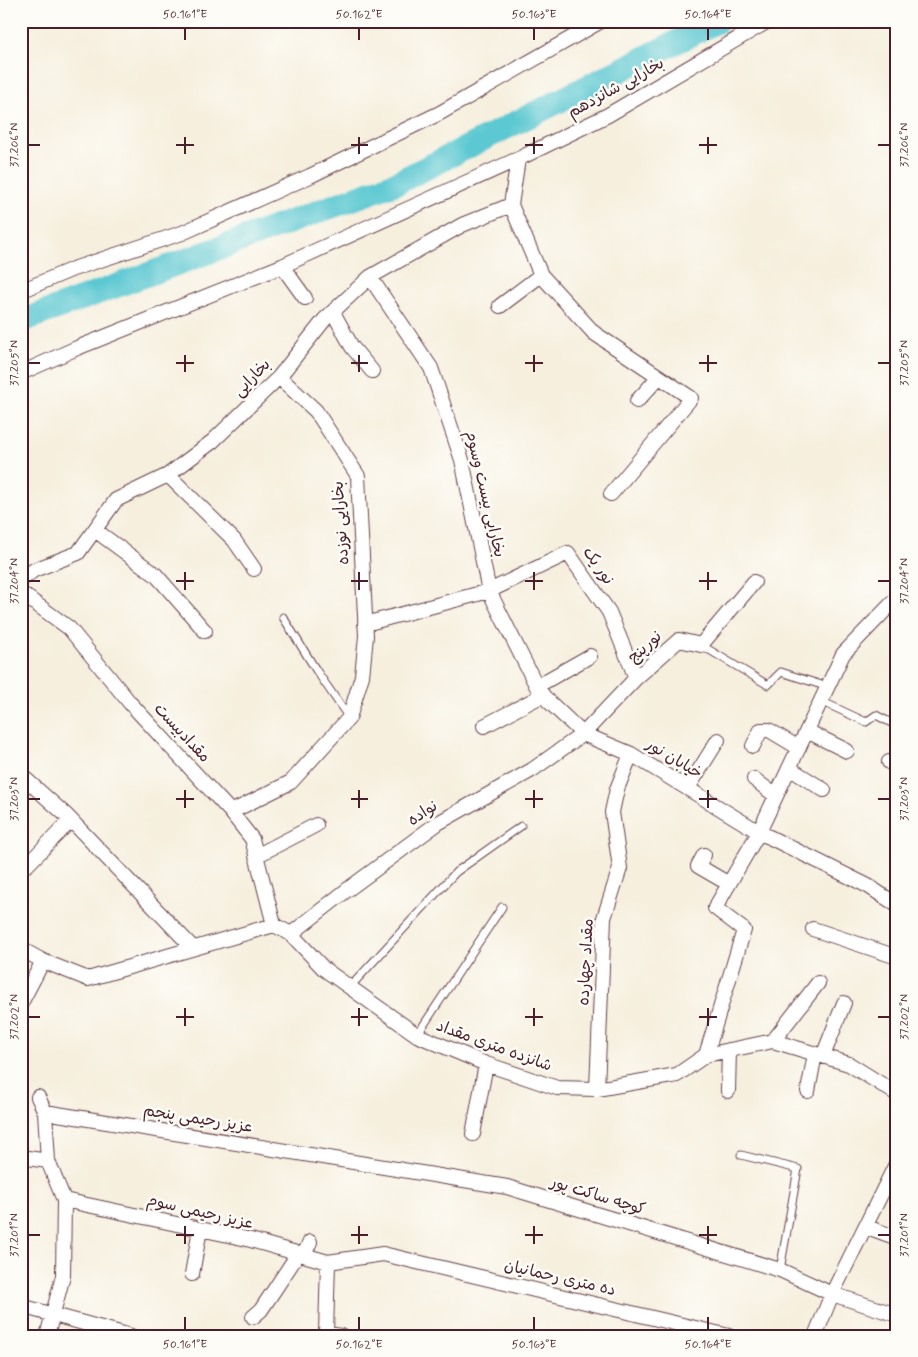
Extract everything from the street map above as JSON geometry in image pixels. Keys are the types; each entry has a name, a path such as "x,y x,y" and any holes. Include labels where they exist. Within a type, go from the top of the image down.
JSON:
{"street":[{"path":"21,291 73,269 182,233 310,176 440,113 601,21"},
{"name":"بخارایی شانزدهم","path":"21,374 77,348 282,266 518,159 608,115 768,21"},
{"path":"518,159 512,205 541,275 594,333 691,398 612,494"},
{"name":"بخارایی","path":"21,580 34,570 78,553 116,500 168,475 213,441 279,377 333,312 370,278 462,225 512,205"},
{"path":"282,266 305,298"},
{"path":"500,306 541,275"},
{"name":"بخارایی بیست وسوم","path":"370,278 431,368 462,460 489,591"},
{"path":"333,312 352,347 372,371"},
{"name":"بخارایی نوزده","path":"231,812 291,782 349,718 362,676 365,624 358,476 316,411 279,377"},
{"path":"637,401 659,377"},
{"path":"168,475 234,540 254,570"},
{"path":"95,530 156,575 204,631"},
{"name":"نور یک","path":"489,591 568,553 609,612 636,678"},
{"path":"700,645 754,582"},
{"path":"365,624 489,591"},
{"name":"خیابان نور","path":"489,591 540,691 583,734 631,754 759,832 868,886 897,906"},
{"name":"مقدادبیست","path":"21,593 69,628 130,703 231,812 252,839 274,925"},
{"path":"706,1055 744,930 715,908 759,832 843,654 897,598"},
{"name":"نورپنج","path":"583,734 636,678 679,640 700,645"},
{"path":"484,726 540,691 590,656"},
{"path":"753,746 761,730 769,730 799,748"},
{"path":"807,731 847,751"},
{"name":"نواده","path":"292,934 347,890 438,823 532,770 583,734"},
{"path":"688,788 718,740"},
{"name":"مقداد چهارده","path":"597,1089 604,918 620,868 612,812 616,789 631,754"},
{"path":"790,768 824,790"},
{"path":"21,775 69,818 193,948"},
{"path":"754,779 776,796"},
{"path":"27,865 69,818"},
{"path":"256,856 316,825"},
{"path":"704,855 698,866 729,884"},
{"path":"21,949 43,962 88,979 274,925"},
{"name":"شانزده متری مقداد","path":"274,925 292,934 324,969 417,1035 486,1064 557,1088 597,1089 677,1075 706,1055 773,1041 849,1064 897,1094"},
{"path":"813,929 897,957"},
{"path":"21,1003 43,962"},
{"path":"773,1041 818,983"},
{"path":"808,1091 819,1055 844,1003"},
{"path":"728,1091 730,1050"},
{"path":"473,1134 486,1064"},
{"path":"38,1097 45,1112 48,1161 64,1200 63,1276 47,1336"},
{"name":"عزیز رحیمی پنجم","path":"45,1112 346,1161"},
{"path":"21,1157 48,1161"},
{"name":"کوچه ساکت پور","path":"346,1161 507,1187 780,1270 832,1294 897,1315"},
{"path":"815,1336 832,1294 867,1227 897,1162"},
{"name":"عزیز رحیمی سوم","path":"64,1200 200,1229 328,1262"},
{"path":"867,1227 897,1238"},
{"path":"192,1274 200,1229"},
{"path":"254,1317 310,1242"},
{"name":"ده متری رحمانیان","path":"328,1262 383,1254 729,1336"},
{"path":"328,1262 326,1334 341,1336"},
{"path":"21,1306 131,1336"}],"lane":[{"path":"283,617 349,718"},
{"path":"700,645 768,685 781,672 828,687"},
{"path":"821,701 866,722 876,716 897,726"},
{"path":"350,987 456,872 521,826"},
{"path":"417,1035 502,907"},
{"path":"741,1155 798,1169 780,1270"}],"waterway":[{"path":"21,321 396,183 718,21"}]}
